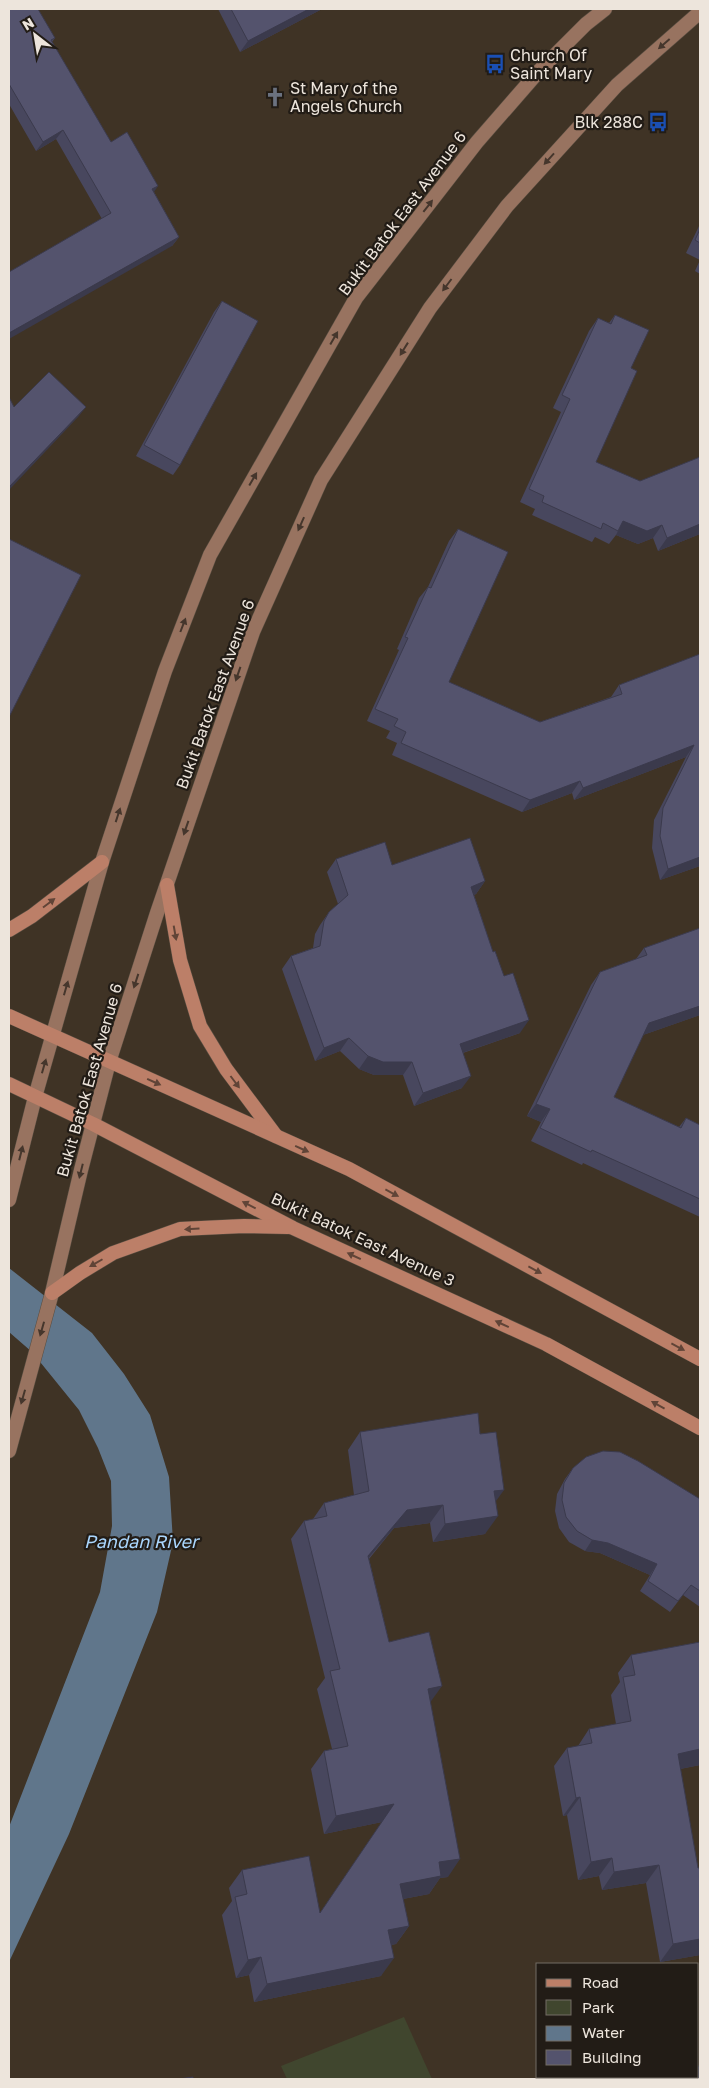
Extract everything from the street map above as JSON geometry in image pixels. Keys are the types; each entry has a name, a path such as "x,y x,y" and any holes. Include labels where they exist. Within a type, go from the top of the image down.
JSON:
{"main road":[{"name":"Bukit Batok East Avenue 6","path":"9,1200 52,1035 102,862 165,670 210,555 356,298 477,142 539,71 586,24 605,9"},
{"name":"Bukit Batok East Avenue 6","path":"9,1451 51,1296 109,1062 253,632 321,480 430,308 506,206 617,85 700,12"},
{"path":"9,930 32,916 102,862"},
{"path":"167,885 180,960 200,1026 226,1069 278,1138"},
{"path":"9,1016 350,1170 700,1359"},
{"name":"Bukit Batok East Avenue 3","path":"9,1084 93,1124 293,1228 546,1344 700,1428"},
{"path":"51,1296 80,1273 113,1253 180,1229 244,1226 293,1228"}],"green space":[{"path":"404,2017 432,2079 287,2079 281,2066"}],"water":[{"name":"Pandan River","path":"9,1268 92,1333 124,1374 150,1415 169,1477 173,1542 157,1612 69,1834 9,1962 9,1827 100,1592 112,1526 111,1481 98,1448 79,1410 32,1352 9,1332"}],"building":[{"path":"9,9 38,9 55,38 51,40 111,142 127,132 158,186 152,189 179,237 9,333 9,272 111,213 63,130 43,142 9,84"},
{"path":"231,9 309,9 248,41"},
{"path":"700,229 700,243 695,240"},
{"path":"222,301 258,321 180,465 144,445"},
{"path":"615,315 649,330 631,368 637,371 596,462 640,481 700,457 700,524 667,538 662,525 647,531 623,521 618,531 603,523 601,529 542,502 544,496 529,489 570,399 562,395 598,318 611,324"},
{"path":"49,372 86,407 9,487 9,397 14,407"},
{"path":"458,529 508,552 449,682 540,722 622,694 619,685 700,654 700,857 668,869 660,836 663,808 694,745 583,788 580,781 530,800 401,743 406,732 394,726 398,719 375,709 408,638 405,637 428,587 431,588"},
{"path":"9,539 81,575 9,717"},
{"path":"470,838 485,881 471,887 493,952 495,951 504,976 513,973 529,1020 460,1044 471,1076 423,1093 412,1062 383,1062 368,1056 349,1038 324,1048 291,956 320,946 324,921 329,912 348,895 336,859 385,842 392,865"},
{"path":"700,928 700,1006 649,1023 614,1097 681,1128 686,1118 700,1125 700,1199 540,1128 550,1109 536,1104 600,972 647,955 644,948"},
{"path":"478,1413 480,1434 496,1432 504,1490 494,1491 498,1516 445,1524 443,1505 407,1510 368,1556 389,1642 429,1632 442,1686 428,1689 460,1859 439,1862 441,1876 400,1884 409,1926 388,1930 394,1958 267,1984 261,1957 248,1960 235,1897 247,1894 242,1870 309,1856 320,1913 394,1804 336,1816 324,1751 348,1746 330,1671 340,1669 304,1521 327,1516 324,1503 369,1491 360,1432"},
{"path":"603,1451 620,1452 700,1499 700,1591 691,1585 678,1601 648,1581 657,1564 608,1543 592,1540 577,1531 566,1517 562,1500 564,1483 573,1468 586,1457"},
{"path":"700,1642 700,1749 678,1754 698,1868 700,1868 700,1939 673,1944 659,1865 614,1872 612,1858 591,1862 580,1797 576,1798 567,1748 592,1743 589,1729 631,1721 623,1677 635,1675 631,1655"},
{"path":"700,2064 700,2079 688,2079 699,2078"},
{"path":"608,2078 663,2079 609,2079"}],"place":[{"name":"Church Of Saint Mary","path":"495,64"},
{"name":"St Mary of the Angels Church","path":"275,97"},
{"name":"Blk 288C","path":"658,122"}]}
